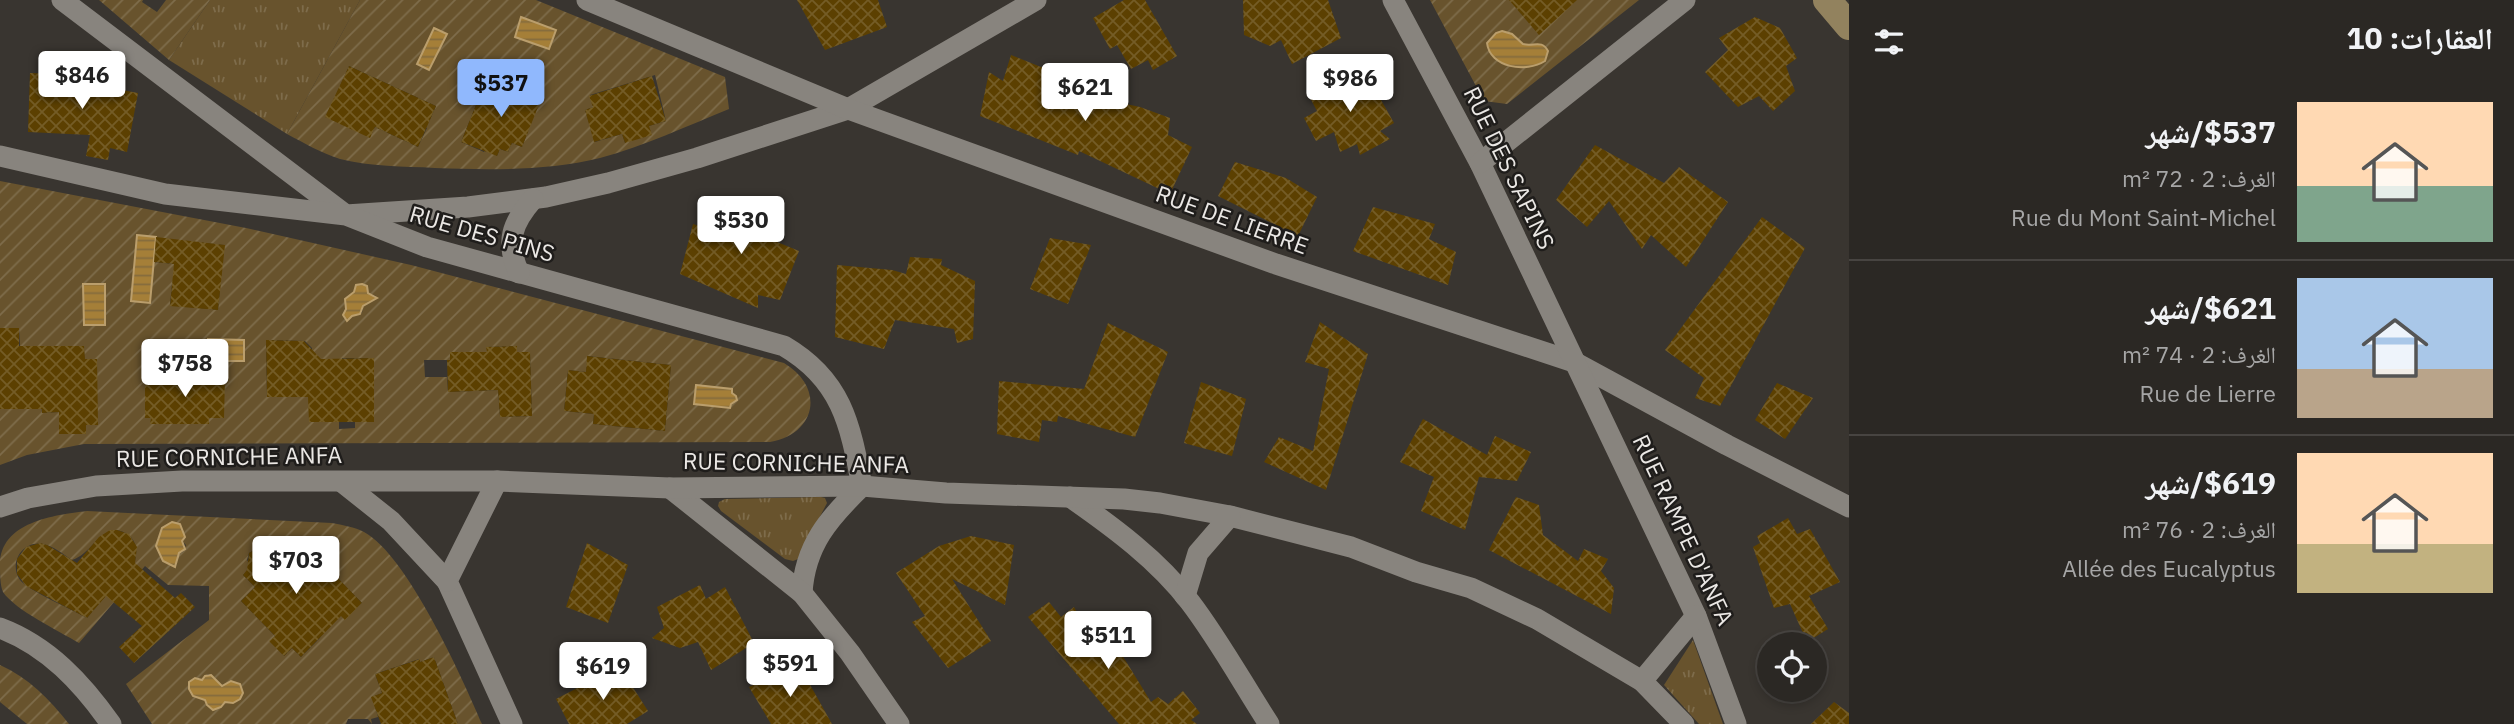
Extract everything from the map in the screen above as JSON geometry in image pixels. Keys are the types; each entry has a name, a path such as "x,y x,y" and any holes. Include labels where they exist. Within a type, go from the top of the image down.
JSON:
{"main road":[{"path":"1828,0 1849,26"}],"street":[{"path":"62,0 346,215 468,207 533,199 608,183 684,162 848,109 1036,0"},
{"name":"RUE DE LIERRE","path":"587,0 848,109 1276,264 1574,362 1849,507"},
{"name":"RUE DES SAPINS","path":"1392,0 1480,163 1574,362"},
{"path":"1480,163 1685,0"},
{"name":"RUE DES PINS","path":"0,156 165,194 346,215 427,247 784,346 803,357 821,373 836,396 850,433 862,485"},
{"path":"519,272 512,249 514,224 533,199"},
{"name":"RUE RAMPE D'ANFA","path":"1574,362 1696,616 1735,724"},
{"name":"RUE CORNICHE ANFA","path":"0,507 28,498 96,486 181,481 497,481 670,488 862,485 1160,503 1230,516 1351,547 1416,572 1471,589 1537,619 1642,681 1684,724"},
{"path":"447,581 497,481"},
{"path":"342,482 391,521 447,581 512,724"},
{"path":"802,593 803,569 811,551 836,511 862,485"},
{"path":"670,488 802,593 850,653 899,724"},
{"path":"1070,497 1115,528 1185,596 1269,724"},
{"path":"1185,596 1198,553 1230,516"},
{"path":"1642,681 1696,616"},
{"path":"0,628 40,649 67,671 91,695 111,724"}],"green space":[{"path":"99,0 143,0 142,2 157,12 166,0 210,0 169,60"},
{"path":"210,0 360,0 287,134 169,60"},
{"path":"360,0 536,0 725,77 729,109 649,142 600,158 518,169 363,164 333,157 287,134","holes":["349,66 436,106 429,122 415,116 413,121 427,128 418,147 375,127 370,137 326,117","655,75 666,121 649,126 625,143 622,134 595,142 585,110 593,107 590,95","486,80 521,97 524,90 541,97 522,147 512,143 508,152 500,149 497,156 487,148 484,152 461,142"]},
{"path":"1430,0 1524,0 1516,8 1539,34 1562,0 1639,0 1507,104 1484,101"},
{"path":"0,181 246,228 411,265 784,363 806,384 810,408 806,420 798,430 770,442 84,444 27,455 0,465 0,409 25,409 41,402 42,413 59,412 59,434 86,434 86,425 84,346 20,346 19,328 0,328","holes":["138,236 224,245 218,310 170,305 172,284 201,287 203,267 154,262","368,287 368,293 376,296 363,306 362,313 350,319 343,313 351,297","271,340 305,341 312,348 312,382 342,381 342,358 374,358 374,422 355,422 355,428 339,429 339,421 308,397 267,397 266,344","517,346 517,352 530,353 532,416 500,417 498,390 448,392 447,377 425,377 424,360 450,360 450,352 487,352 487,347","588,356 671,365 665,431 593,424 594,414 564,411 568,370 586,372","163,369 199,369 200,378 224,378 224,418 209,418 209,424 151,424 151,418 145,418 145,385 163,385"]},
{"path":"825,498 827,503 798,559 793,561 785,559 718,506 719,502 725,499"},
{"path":"87,511 332,523 364,532 381,545 415,590 461,677 482,724 458,724 434,657 420,662 419,659 375,674 382,693 372,697 378,717 371,719 372,724 368,719 348,719 346,724 152,724 126,684 209,620 209,586 168,585 145,566 79,643 27,613 9,599 3,592 0,575 2,550 19,530 31,523","holes":["162,528 185,537 182,541 186,545 183,552 179,553 176,567 157,540","117,530 131,537 135,545 135,561 87,618 20,580 17,560 29,546 47,545 72,560 110,532","273,544 279,549 305,544 318,557 316,560 328,568 362,603 345,619 339,613 301,657 292,648 284,656 270,641 275,636 241,601 255,587 243,575 251,566 247,560 249,553 257,548 266,552","208,674 222,686 231,681 240,684 243,693 240,699 207,702 193,696 189,689 189,682 197,678 202,680"]},
{"path":"1693,640 1723,724 1699,724 1664,685"},
{"path":"0,665 38,690 69,724 27,724 0,702"}],"shaded area":[{"path":"521,17 556,30 549,49 515,37"},
{"path":"434,28 447,34 429,70 417,64"},
{"path":"1502,31 1512,34 1523,44 1540,44 1546,47 1548,51 1545,61 1528,67 1502,63 1495,58 1487,43 1496,33"},
{"path":"137,235 156,237 150,303 131,301"},
{"path":"83,284 105,284 105,325 84,325"},
{"path":"356,285 367,286 368,293 377,298 363,306 360,314 347,321 343,315 346,309 345,299 354,292"},
{"path":"208,339 244,340 244,361 208,361"},
{"path":"696,385 732,389 737,400 730,408 694,404"},
{"path":"172,522 180,524 185,537 182,541 185,549 179,553 175,567 163,561 156,546 162,528"},
{"path":"211,675 222,686 231,681 240,684 243,693 240,699 233,703 225,702 213,710 205,700 193,696 189,682"}],"building":[{"path":"797,0 878,0 887,27 825,50"},
{"path":"1124,0 1145,0 1177,56 1153,70 1148,60 1131,69 1117,45 1110,49 1093,18"},
{"path":"1243,0 1328,0 1341,38 1292,64 1281,40 1270,46 1244,35"},
{"path":"1509,0 1577,0 1539,35"},
{"path":"1755,17 1780,28 1797,58 1786,66 1795,91 1773,111 1759,96 1738,107 1705,72 1728,50 1719,38"},
{"path":"1011,55 1096,89 1085,95 1140,107 1170,118 1168,135 1192,147 1170,194 1079,151 1078,155 980,116 989,72 1003,81"},
{"path":"349,66 436,106 418,147 375,127 370,138 325,117"},
{"path":"1363,68 1394,123 1380,131 1390,139 1360,155 1357,144 1340,152 1334,132 1316,141 1304,118 1317,111 1309,96"},
{"path":"30,73 85,75 85,83 138,93 127,152 110,148 108,160 86,156 90,135 28,132"},
{"path":"652,76 666,121 649,126 652,135 625,143 622,134 594,142 585,110 593,107 589,96"},
{"path":"486,80 522,95 524,90 542,97 522,147 512,143 508,152 500,149 497,156 461,142"},
{"path":"1595,145 1664,183 1679,167 1728,202 1686,267 1651,235 1642,249 1609,201 1587,227 1556,200"},
{"path":"1235,162 1286,178 1317,197 1298,236 1218,196"},
{"path":"737,198 773,205 765,237 799,251 780,300 758,295 758,308 680,274 693,224 726,234"},
{"path":"1373,207 1435,224 1429,239 1456,252 1448,285 1353,251"},
{"path":"1762,217 1805,248 1720,406 1695,398 1704,378 1665,350"},
{"path":"156,237 225,245 218,310 170,306 174,264 154,262"},
{"path":"1050,238 1091,245 1068,304 1030,289"},
{"path":"910,257 942,259 941,265 975,281 973,339 957,343 954,329 895,320 884,349 835,337 837,265 892,270 906,274"},
{"path":"1320,322 1368,354 1326,490 1264,462 1279,437 1313,451 1329,369 1305,362"},
{"path":"1108,323 1168,352 1135,437 1058,416 1057,422 1042,420 1039,442 997,434 999,381 1084,389"},
{"path":"0,328 19,328 19,346 84,346 85,359 97,359 98,425 86,425 86,434 59,434 59,412 42,413 42,409 0,409"},
{"path":"266,340 304,341 321,359 374,358 374,422 309,422 308,397 267,397"},
{"path":"517,346 517,352 530,352 532,416 500,417 498,390 448,392 447,360 450,360 450,352 487,352 486,347"},
{"path":"587,356 671,365 665,431 593,424 594,414 564,411 568,370 586,372"},
{"path":"163,369 199,369 200,378 225,378 224,418 209,418 209,424 150,424 151,418 145,418 145,385 163,385"},
{"path":"1201,382 1246,399 1232,456 1184,443"},
{"path":"1777,383 1813,398 1785,439 1755,420"},
{"path":"1423,419 1487,455 1495,436 1531,452 1517,481 1479,477 1465,530 1421,511 1434,477 1400,462"},
{"path":"1516,497 1539,505 1543,535 1578,561 1584,549 1608,559 1601,571 1614,588 1611,614 1489,550"},
{"path":"1788,518 1797,534 1810,529 1840,582 1809,596 1828,629 1823,632 1803,632 1790,604 1774,608 1753,547 1760,543 1757,536"},
{"path":"110,530 129,534 137,547 135,563 175,598 181,593 195,607 134,663 119,647 142,626 106,596 87,618 26,586 17,574 17,559 26,547 40,543 47,545 77,563 99,537"},
{"path":"292,536 302,546 305,544 362,603 345,620 341,616 301,657 292,648 284,656 269,641 275,636 241,601 255,587 243,575 247,570 249,553 257,548 269,549 273,544 279,549"},
{"path":"971,536 1014,545 1005,605 952,579 991,641 948,668 912,622 925,616 896,573 939,546"},
{"path":"587,543 628,565 608,623 566,607"},
{"path":"700,585 706,599 725,587 754,643 711,670 698,642 680,648 652,638 664,628 657,607"},
{"path":"1049,602 1061,617 1074,607 1090,635 1103,624 1151,702 1158,697 1168,704 1183,691 1200,713 1191,720 1197,724 1119,724 1028,617"},
{"path":"434,657 458,724 381,724 371,697 382,693 375,674"},
{"path":"799,665 832,724 771,724 749,687"},
{"path":"620,667 648,711 627,724 569,724 556,699 587,683 585,689"},
{"path":"1834,702 1849,713 1849,724 1811,724"}]}
